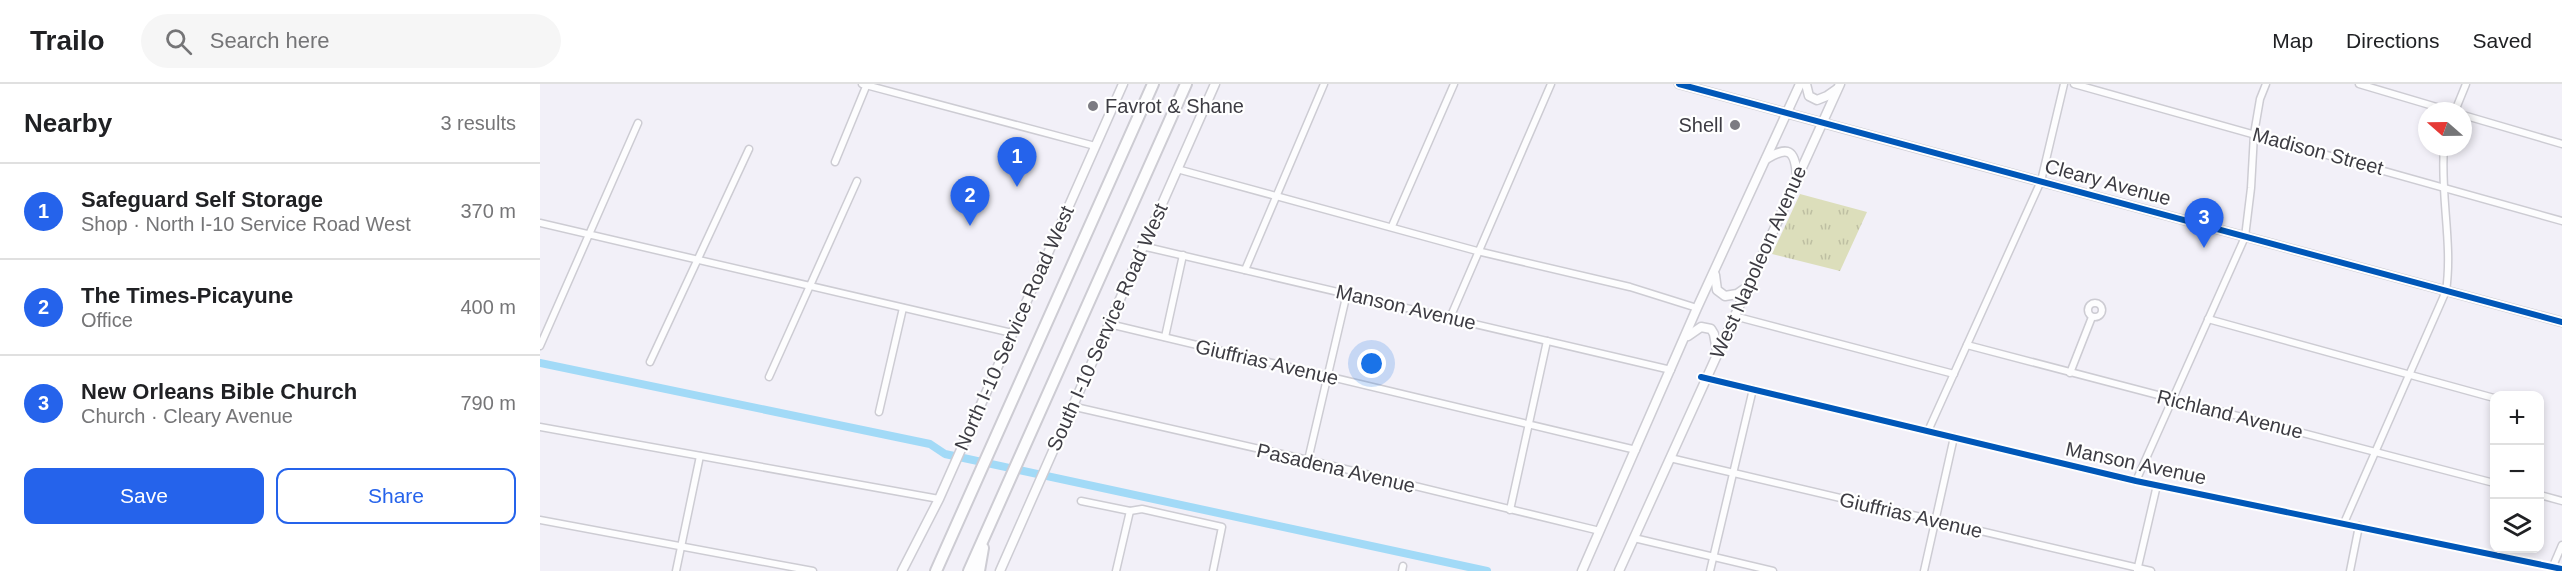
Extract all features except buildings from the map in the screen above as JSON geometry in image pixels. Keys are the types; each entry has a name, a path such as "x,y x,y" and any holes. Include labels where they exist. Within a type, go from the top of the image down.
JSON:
{"highway":[{"path":"936,570 1154,84"},
{"path":"969,571 1186,84"},
{"path":"980,571 983,540"}],"street":[{"path":"835,162 865,84 1095,146"},
{"name":"North I-10 Service Road West","path":"902,571 952,471 1123,84"},
{"name":"South I-10 Service Road West","path":"1000,571 1215,84"},
{"path":"1245,270 1324,84"},
{"path":"1392,226 1454,84"},
{"path":"1450,318 1551,84"},
{"name":"Cleary Avenue","path":"1679,84 2562,322"},
{"name":"West Napoleon Avenue","path":"1582,571 1697,308 1800,84"},
{"path":"1806,84 1809,96 1817,99 1827,96 1839,86"},
{"path":"1928,431 2041,181 2064,84"},
{"name":"Madison Street","path":"2074,84 2444,186 2562,221"},
{"path":"2136,481 2245,237 2252,188 2254,134 2260,99 2266,84"},
{"path":"2359,84 2420,102"},
{"path":"2459,102 2466,84"},
{"name":"West Napoleon Avenue","path":"1619,571 1703,378 1734,316 1839,86"},
{"path":"2472,118 2562,144"},
{"path":"541,346 587,235 638,123"},
{"path":"650,362 749,149"},
{"path":"1766,159 1783,150 1788,151 1795,159 1797,176"},
{"path":"2344,524 2446,291 2450,270 2444,156"},
{"path":"1177,169 1477,251 1630,287 1697,308"},
{"path":"769,377 857,181"},
{"path":"540,223 1012,333"},
{"name":"Manson Avenue","path":"1142,246 1671,370"},
{"path":"1165,337 1183,255"},
{"path":"1715,272 1715,284 1721,294 1730,296 1747,287"},
{"path":"1308,460 1347,293"},
{"path":"879,412 903,308"},
{"path":"1734,316 1954,374"},
{"path":"2070,373 2092,317"},
{"path":"2208,319 2490,397"},
{"name":"Giuffrias Avenue","path":"1108,324 1636,450"},
{"path":"1684,339 1693,330 1707,327 1714,334 1717,352"},
{"path":"1510,510 1547,340"},
{"name":"Richland Avenue","path":"1966,345 2490,482"},
{"name":"Manson Avenue","path":"1703,378 2136,481 2562,569"},
{"path":"1710,571 1753,389"},
{"name":"Pasadena Avenue","path":"1071,406 1308,460 1600,531"},
{"path":"540,427 939,499"},
{"path":"1924,571 1953,437"},
{"path":"676,571 700,456"},
{"name":"Giuffrias Avenue","path":"1670,458 2151,571"},
{"path":"2137,569 2157,485"},
{"path":"2544,496 2562,501"},
{"path":"1081,501 1130,511 1142,509 1222,527 1213,571"},
{"path":"1116,571 1130,511"},
{"path":"540,520 813,571"},
{"path":"2350,571 2359,526"},
{"path":"1634,538 1773,571"},
{"path":"2553,566 2562,545"}],"green space":[{"path":"1800,194 1867,212 1840,271 1772,254"}],"waterway":[{"path":"540,363 930,444 945,454 1487,571"}],"cycle path":[{"path":"1679,84 2562,322"},
{"path":"1701,377 2136,481 2562,569"}],"place":[{"name":"Favrot & Shane","path":"1093,106"},
{"name":"Shell","path":"1735,125"},
{"name":"Safeguard Self Storage","path":"1017,187"},
{"name":"The Times-Picayune","path":"970,226"},
{"name":"New Orleans Bible Church","path":"2204,248"}]}
